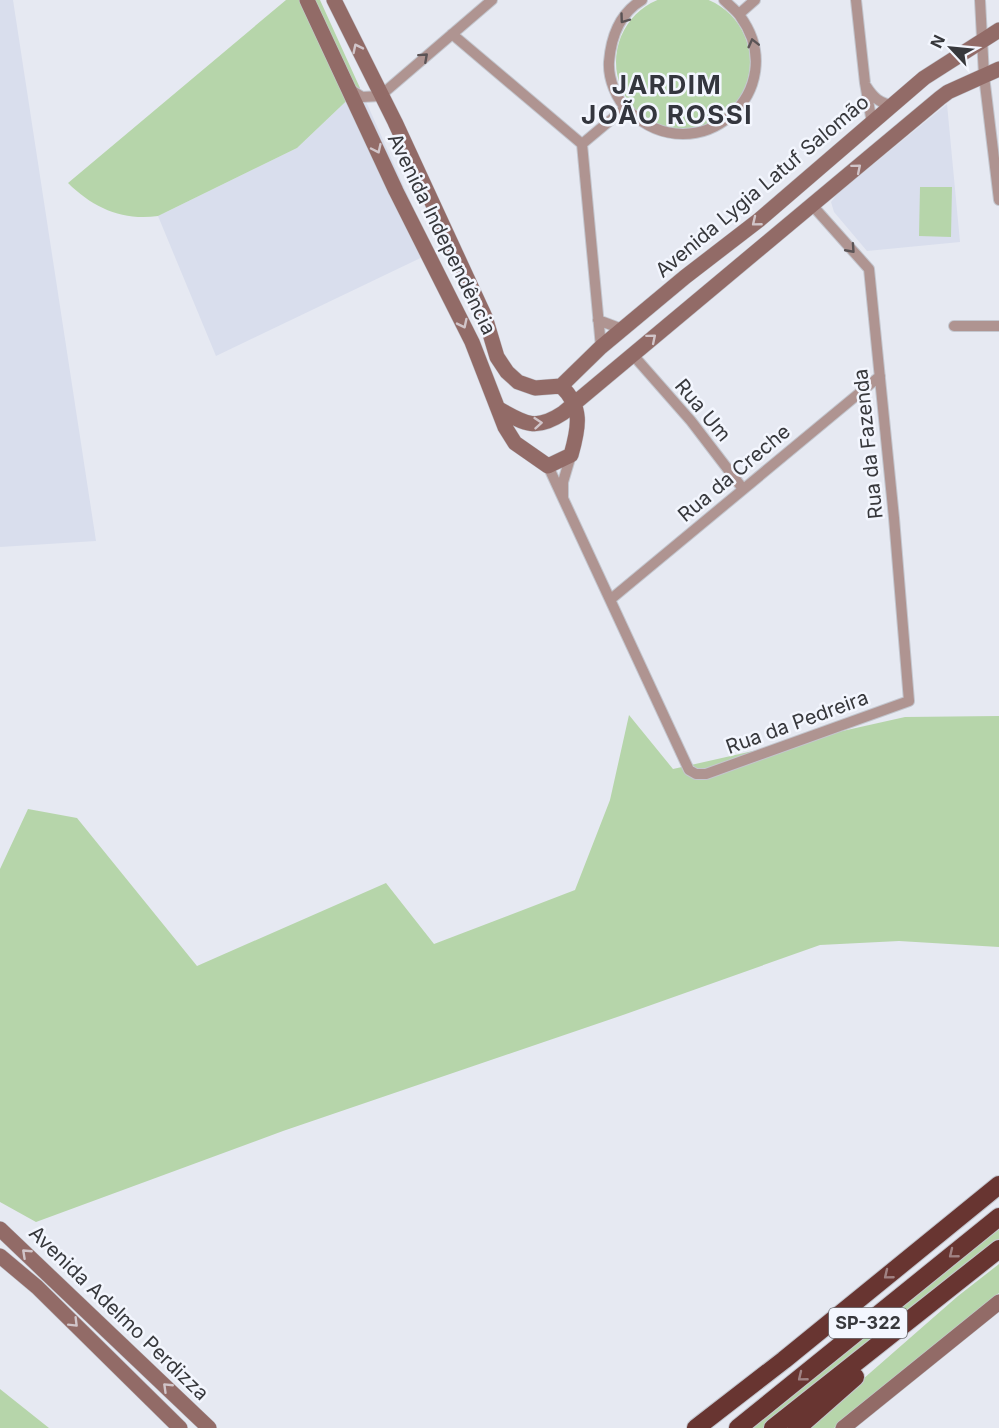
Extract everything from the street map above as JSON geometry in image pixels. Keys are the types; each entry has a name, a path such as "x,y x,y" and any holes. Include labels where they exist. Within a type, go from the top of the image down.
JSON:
{"highway":[{"path":"696,1428 999,1185"},
{"name":"SP-322","path":"738,1428 999,1218"},
{"path":"797,1428 975,1269 999,1251"},
{"name":"SP-322","path":"773,1428 975,1269"},
{"path":"709,1428 783,1360"}],"main road":[{"name":"Avenida Independência","path":"307,0 396,191 472,342 515,443 548,466"},
{"name":"Avenida Independência","path":"334,0 395,122 485,317 497,357 507,372 518,382 535,388 561,386"},
{"name":"Avenida Lygia Latuf Salomão","path":"561,386 622,329 759,220 940,66 999,30"},
{"path":"499,409 521,422 536,425 550,422 940,98 999,69"},
{"path":"800,183 809,194 812,205"},
{"path":"548,466 571,454 576,437 578,417 575,403 561,386"},
{"name":"Avenida Adelmo Perdizza","path":"0,1228 209,1428"},
{"name":"Avenida Adelmo Perdizza","path":"0,1256 37,1287 180,1428"},
{"path":"843,1428 999,1302"}],"street":[{"path":"348,88 362,97 380,96 492,0"},
{"path":"642,0 620,21 611,42 609,65 613,88 625,108 640,122 659,131 679,135 700,133 720,124 736,111 748,94 755,74 755,52 750,32 739,14 724,0"},
{"path":"739,14 755,0"},
{"path":"856,0 872,123"},
{"path":"980,0 984,76 999,200"},
{"path":"452,34 582,144 601,347"},
{"path":"865,83 871,95 885,104 893,105"},
{"path":"582,144 625,108"},
{"name":"Rua da Fazenda","path":"812,205 869,269 909,700"},
{"path":"598,320 622,329"},
{"path":"954,326 999,326"},
{"name":"Rua Um","path":"633,355 691,421 743,489"},
{"name":"Rua da Creche","path":"611,598 879,376"},
{"path":"563,500 563,482 571,454"},
{"path":"548,466 611,598"},
{"name":"Rua da Pedreira","path":"611,598 689,770 696,774 706,774 909,700"}],"shaded area":[{"path":"0,0 13,0 96,541 0,547"},
{"path":"360,88 433,252 216,356 158,216 297,148"},
{"path":"947,104 960,242 867,251 834,212 831,202 837,194"}],"green space":[{"path":"683,-5 709,0 730,15 745,36 750,62 745,88 730,109 709,124 683,129 657,124 636,109 621,88 616,62 621,36 636,15 657,0"},
{"path":"286,0 320,0 360,88 297,148 158,216 133,216 109,211 98,206 68,183"},
{"path":"920,187 952,187 951,237 919,236"},
{"path":"629,715 673,769 905,717 999,716 999,947 899,941 820,945 283,1131 36,1222 0,1202 0,869 28,809 77,818 197,966 386,883 434,944 575,890 610,800"},
{"path":"999,1224 999,1239 763,1428 745,1428"},
{"path":"999,1264 999,1293 834,1428 807,1428 958,1296"},
{"path":"0,1389 49,1428 0,1428"}],"district":[{"name":"JARDIM JOÃO ROSSI","path":"667,100"}]}
